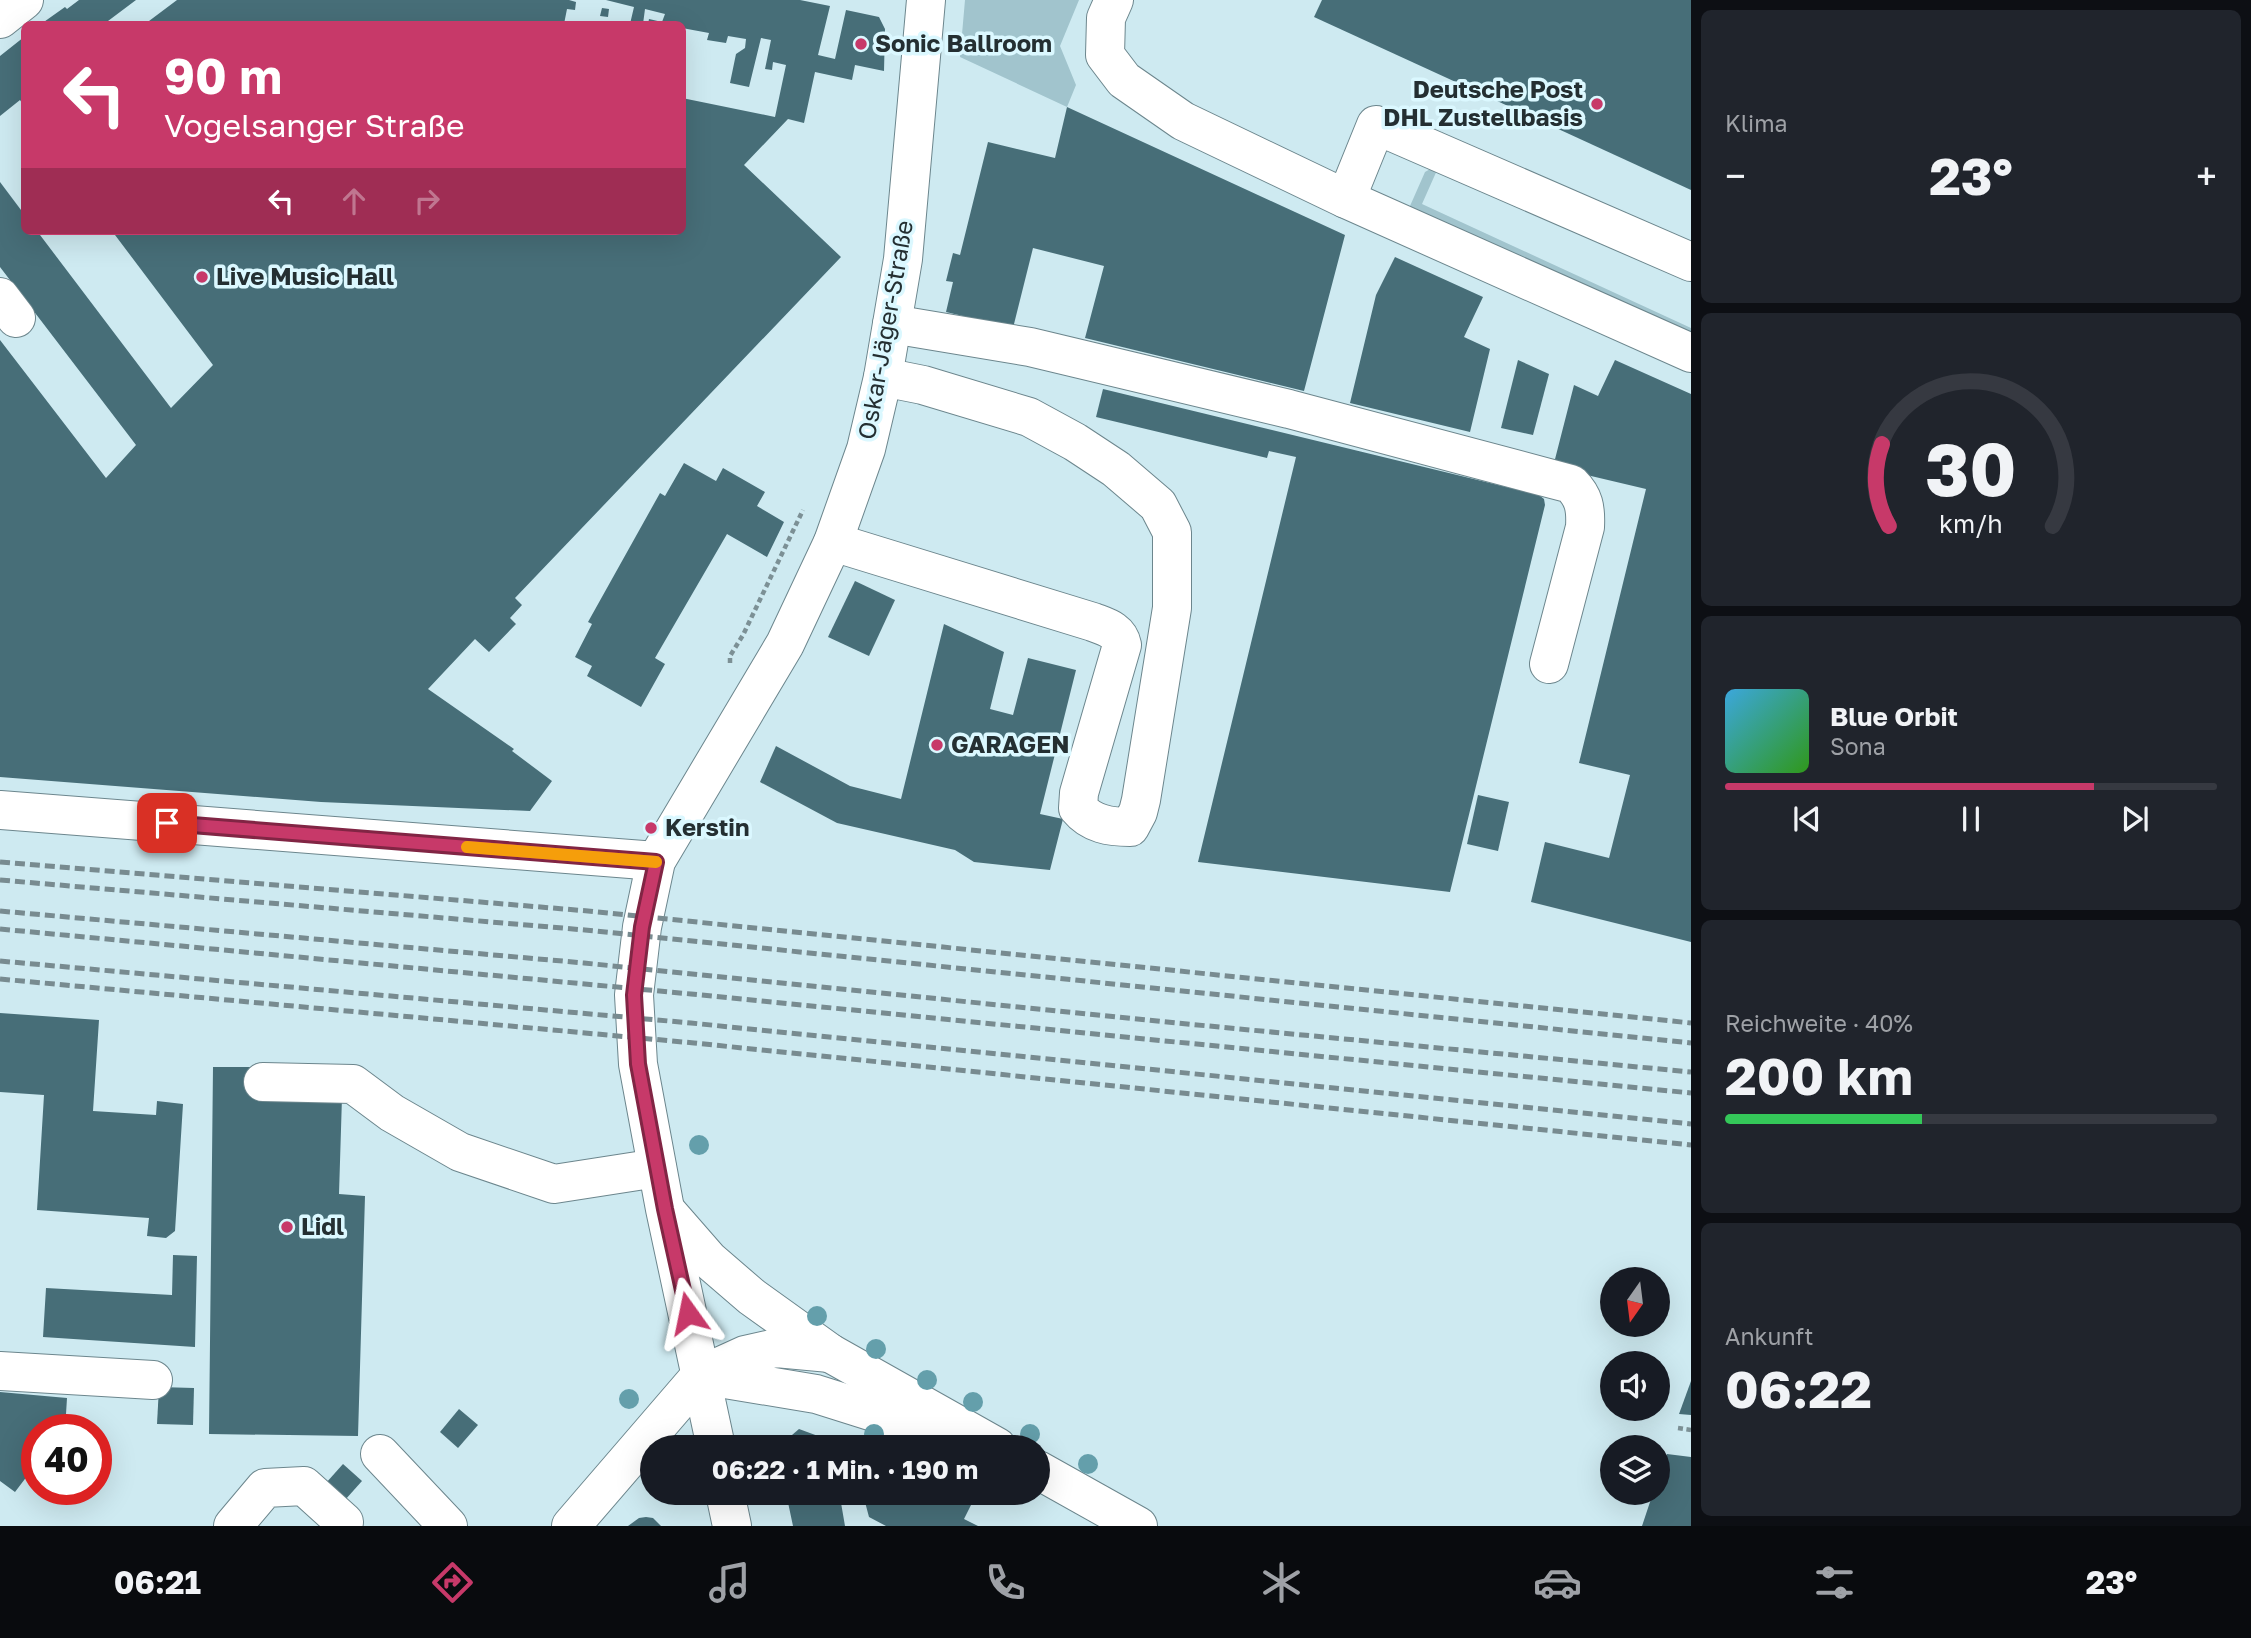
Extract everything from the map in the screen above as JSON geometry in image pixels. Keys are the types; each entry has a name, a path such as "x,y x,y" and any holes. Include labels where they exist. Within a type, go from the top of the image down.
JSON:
{"street":[{"path":"0,19 24,0"},
{"name":"Oskar-Jäger-Straße","path":"714,1435 665,1209 638,1064 634,995 642,927 656,862 785,644 833,542 866,449 883,377 903,258 926,0"},
{"path":"1114,0 1106,18 1105,55 1124,80 1183,121 1346,199 1691,353"},
{"path":"1346,199 1376,125 1691,262"},
{"path":"892,324 1043,350 1289,409 1571,484 1580,493 1586,508 1585,527 1549,664"},
{"path":"833,542 1093,622 1121,636 1122,645 1079,793 1078,808 1086,818 1117,827 1130,827 1141,800 1172,608 1172,532 1158,505 1116,469 1075,442 1029,417 923,385 883,377"},
{"path":"0,810 656,862"},
{"path":"263,1082 353,1084 392,1113 460,1152 554,1184 657,1168"},
{"path":"665,1209 709,1260 752,1297 830,1353 976,1435"},
{"path":"571,1526 701,1375 745,1355 776,1348 830,1353"},
{"path":"0,1371 153,1380"},
{"path":"701,1375 816,1394 943,1435"},
{"path":"380,1454 448,1526"},
{"path":"1050,1477 1138,1526"},
{"path":"233,1526 265,1488 304,1486 344,1522"},
{"path":"728,1505 732,1526"}],"path":[{"path":"730,666 730,656 743,635 805,506"},
{"path":"1678,1428 1691,1430"}],"shaded area":[{"path":"965,0 1079,0 1060,46 1076,85 1067,107 960,57"},
{"path":"1438,168 1422,204 1691,328 1691,344 1413,216 1410,206 1425,172"}],"building":[{"path":"79,0 136,0 108,21 45,21 65,7 67,9"},
{"path":"177,0 576,2 575,10 567,9 565,21 149,21"},
{"path":"606,0 800,0 830,6 818,55 835,59 846,10 879,17 885,29 884,71 855,65 852,80 815,72 804,123 788,119 744,165 841,257 515,598 522,605 510,618 516,624 489,652 475,639 428,689 514,749 512,751 552,781 530,811 321,802 0,777 0,340 106,478 136,445 0,267 0,182 21,210 21,235 40,235 171,408 213,365 115,235 686,235 686,99 775,117 786,65 773,62 772,70 765,69 771,40 761,38 749,87 730,83 736,54 745,48 746,39 728,36 726,43 707,40 709,33 686,29 686,21 662,21 665,14 645,9 643,21 631,21 634,7"},
{"name":"Deutsche Post DHL Zustellbasis","path":"1322,0 1691,0 1691,190 1314,17"},
{"path":"602,8 609,9 608,17 600,16"},
{"path":"21,39 21,102 0,116 0,56"},
{"path":"1067,107 1345,235 1304,391 1085,338 1104,266 1033,248 1013,328 946,312 953,282 946,281 953,253 960,255 988,142 1055,158"},
{"path":"1395,257 1483,297 1464,337 1490,349 1470,432 1350,403 1376,295"},
{"path":"1518,360 1549,374 1533,435 1501,428"},
{"path":"1615,360 1691,394 1691,942 1531,902 1545,842 1609,858 1630,775 1579,763 1646,489 1553,467 1574,385 1598,396"},
{"path":"1103,389 1539,495 1544,499 1545,505 1450,892 1198,862 1296,457 1269,451 1267,458 1096,417"},
{"path":"684,463 716,481 723,468 765,492 757,506 784,522 767,557 727,534 655,658 665,664 641,707 587,676 592,666 575,657 592,624 588,622 660,493 665,496"},
{"path":"855,581 895,600 869,656 828,637"},
{"path":"944,624 1004,652 990,709 1013,715 1028,658 1076,670 1040,814 1063,819 1050,870 974,862 955,850 837,823 760,782 776,746 850,786 901,799"},
{"path":"1478,795 1509,802 1498,851 1467,844"},
{"path":"0,1013 99,1020 93,1111 156,1115 157,1101 183,1104 175,1231 166,1238 147,1236 149,1218 37,1210 44,1095 0,1092"},
{"name":"Lidl","path":"213,1067 258,1067 342,1097 339,1194 365,1196 358,1436 209,1434"},
{"path":"173,1255 197,1256 195,1347 43,1337 46,1288 172,1295"},
{"path":"1691,1381 1691,1415 1679,1414"},
{"path":"159,1387 194,1388 193,1425 157,1424"},
{"path":"0,1392 67,1398 66,1414 21,1414 21,1484 15,1492 0,1481"},
{"path":"459,1409 478,1425 458,1448 440,1432"},
{"path":"799,1429 815,1435 792,1435"},
{"path":"1670,1454 1691,1457 1691,1526 1642,1526 1649,1505 1670,1505"},
{"path":"343,1464 362,1481 345,1500 326,1483"},
{"path":"789,1505 841,1505 845,1526 793,1526"},
{"path":"866,1505 971,1505 964,1519 978,1526 886,1526 869,1517"},
{"path":"639,1518 653,1518 661,1526 628,1526"}],"railway":[{"path":"0,862 588,911 1691,1023"},
{"path":"0,880 585,930 1691,1043"},
{"path":"0,911 584,963 1691,1072"},
{"path":"0,929 1691,1093"},
{"path":"0,961 691,1023 1691,1124"},
{"path":"0,979 694,1043 1691,1145"}],"slow traffic":[{"path":"467,847 656,862"}],"place":[{"name":"Sonic Ballroom","path":"861,44"},
{"name":"Deutsche Post DHL Zustellbasis","path":"1597,104"},
{"name":"Live Music Hall","path":"202,277"},
{"name":"GARAGEN","path":"937,745"},
{"name":"Kerstin","path":"651,828"},
{"name":"Lidl","path":"287,1227"}],"route":[{"path":"167,823 656,862 642,927 634,995 638,1064 649,1131 688,1313"}]}
